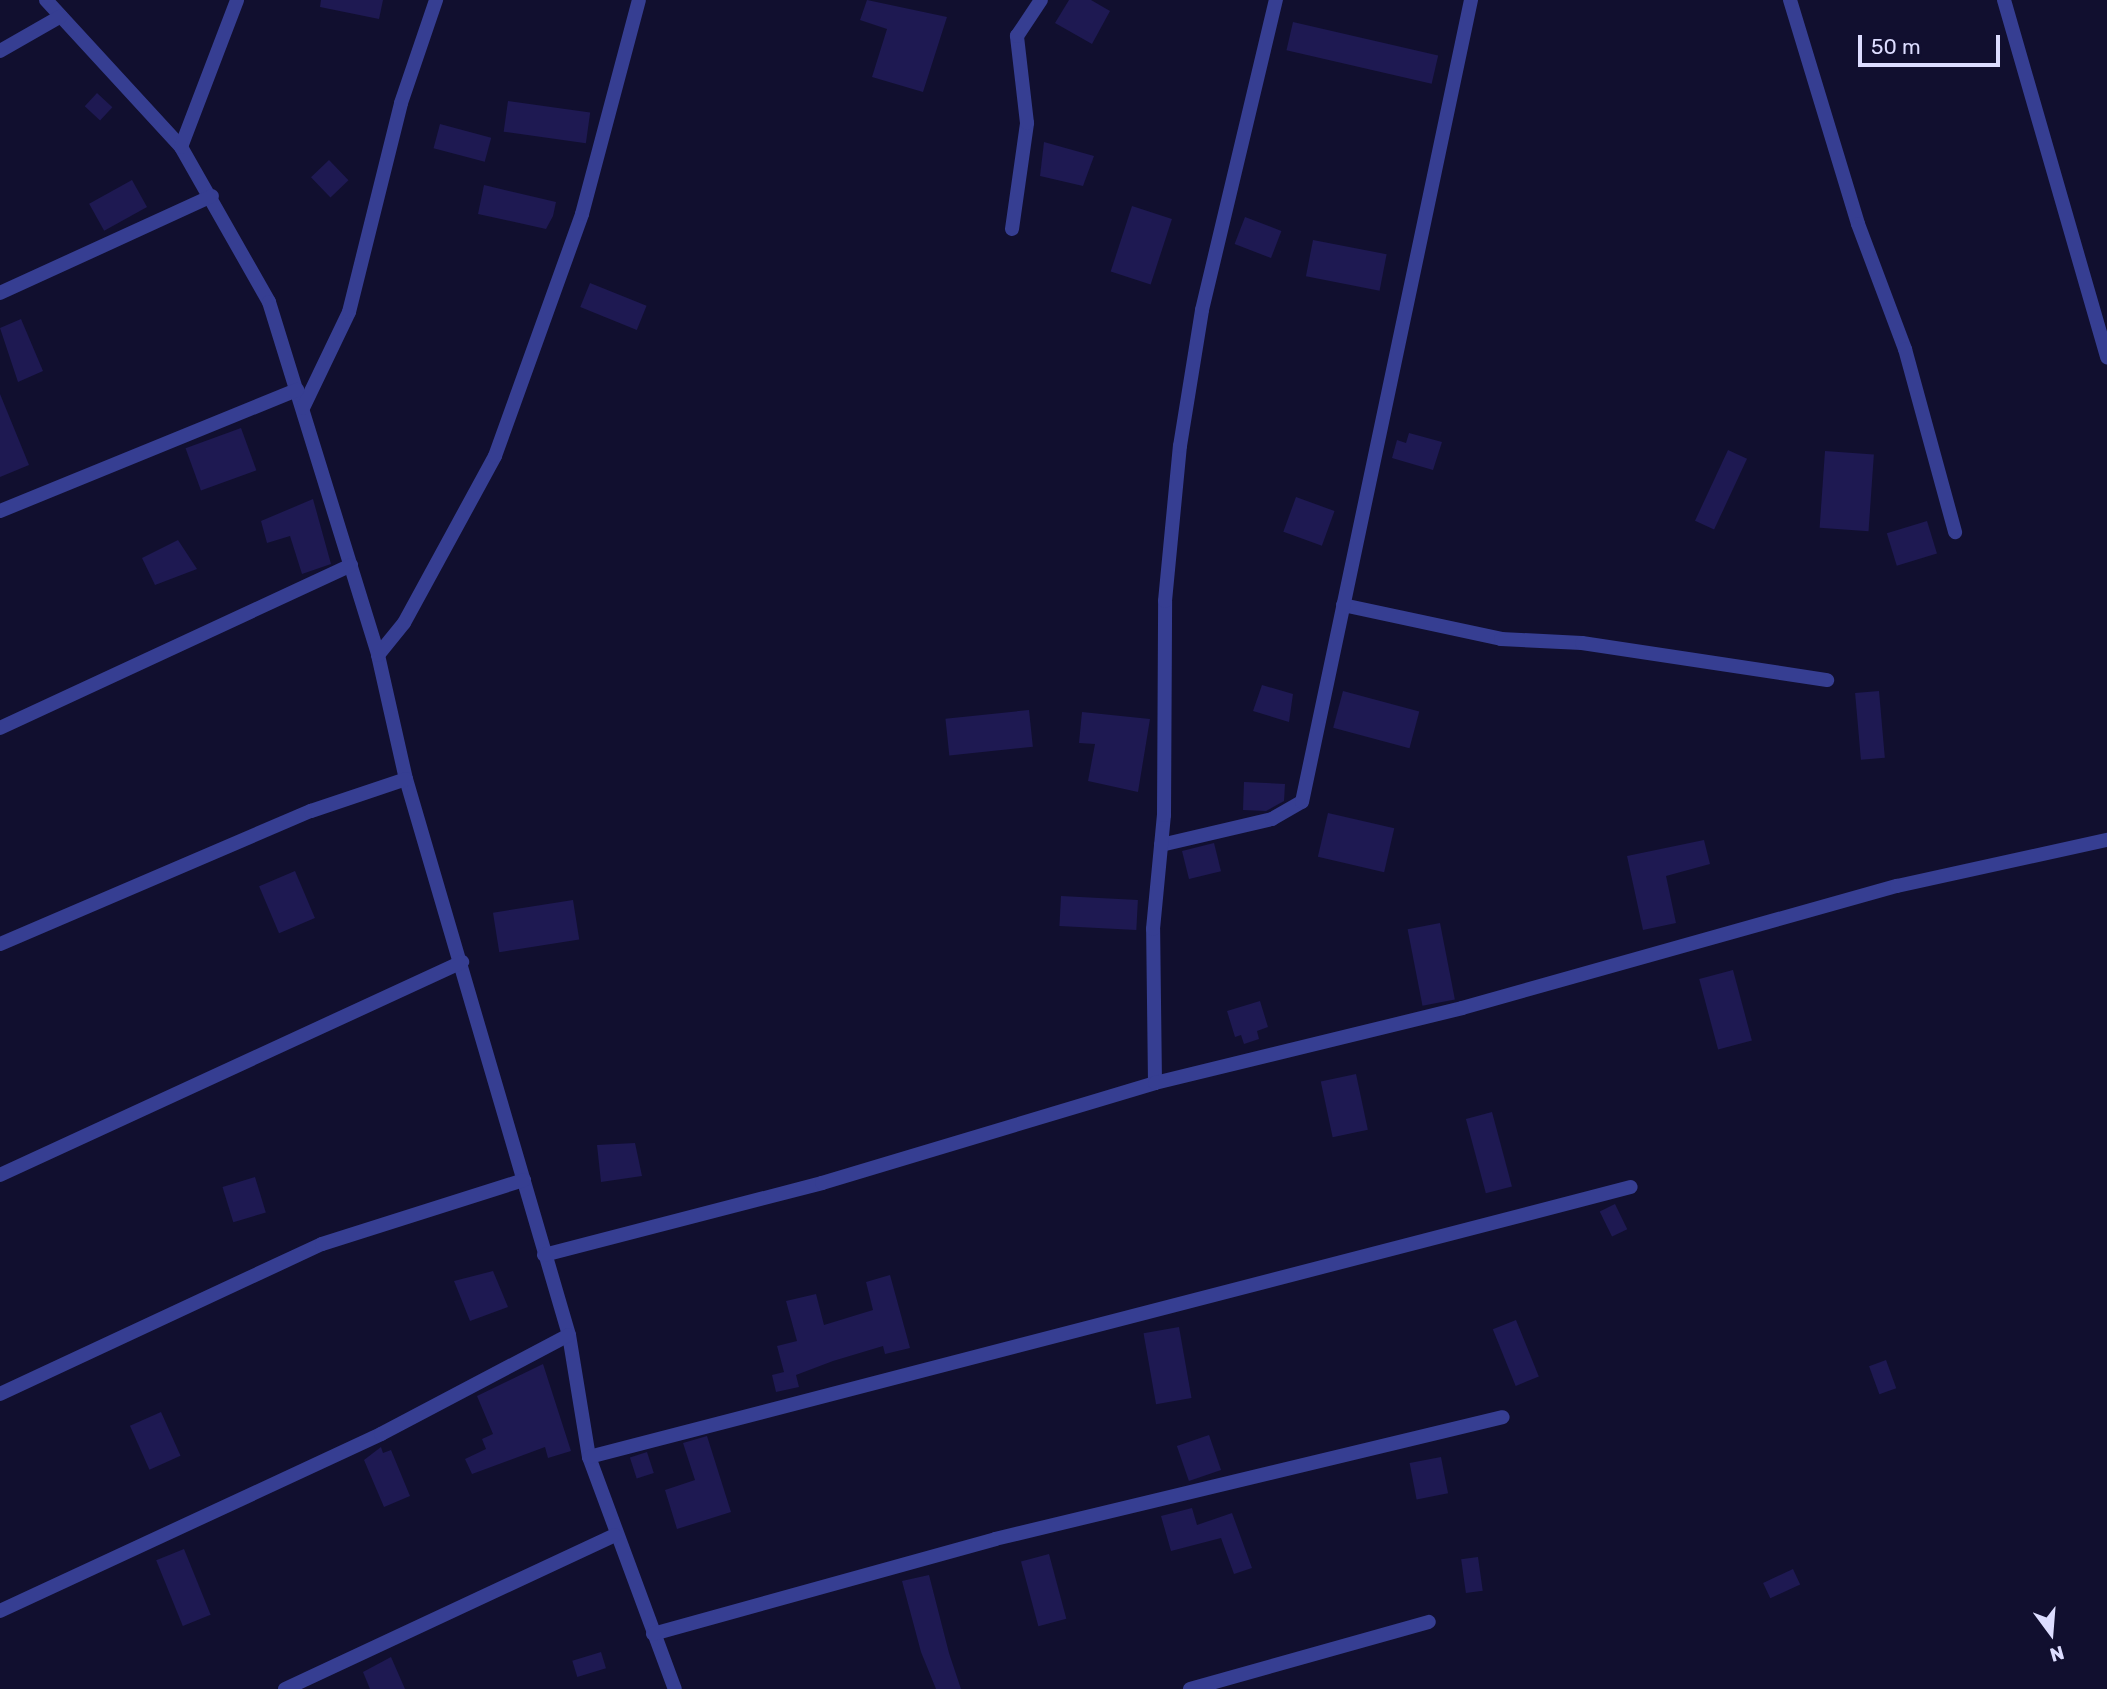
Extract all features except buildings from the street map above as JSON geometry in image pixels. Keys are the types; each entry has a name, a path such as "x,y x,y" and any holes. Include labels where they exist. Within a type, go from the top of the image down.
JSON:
{"street":[{"path":"46,0 181,147 260,281 303,408 379,655 406,779 462,962 569,1335 589,1457 615,1535 675,1689"},
{"path":"181,147 237,0"},
{"path":"303,408 349,312 401,103 436,0"},
{"path":"379,655 404,623 500,443 582,214 639,0"},
{"path":"1012,229 1027,122 1017,36 1041,0"},
{"path":"1155,1083 1153,929 1161,845 1165,601 1180,446 1202,310 1276,0"},
{"path":"1161,845 1272,820 1302,802 1471,0"},
{"path":"1790,0 1858,224 1905,349 1955,532"},
{"path":"2004,0 2107,357"},
{"path":"0,51 61,16"},
{"path":"0,293 212,196"},
{"path":"0,511 297,390"},
{"path":"0,728 351,565"},
{"path":"1343,605 1501,639 1582,643 1827,680"},
{"path":"0,944 311,811 406,779"},
{"path":"544,1255 822,1182 1155,1083 1462,1008 1896,886 2107,839"},
{"path":"0,1175 462,962"},
{"path":"0,1394 322,1244 524,1180"},
{"path":"589,1457 1631,1187"},
{"path":"0,1611 370,1439 569,1335"},
{"path":"653,1634 995,1539 1503,1418"},
{"path":"285,1689 615,1535"},
{"path":"1190,1689 1429,1622"}]}
